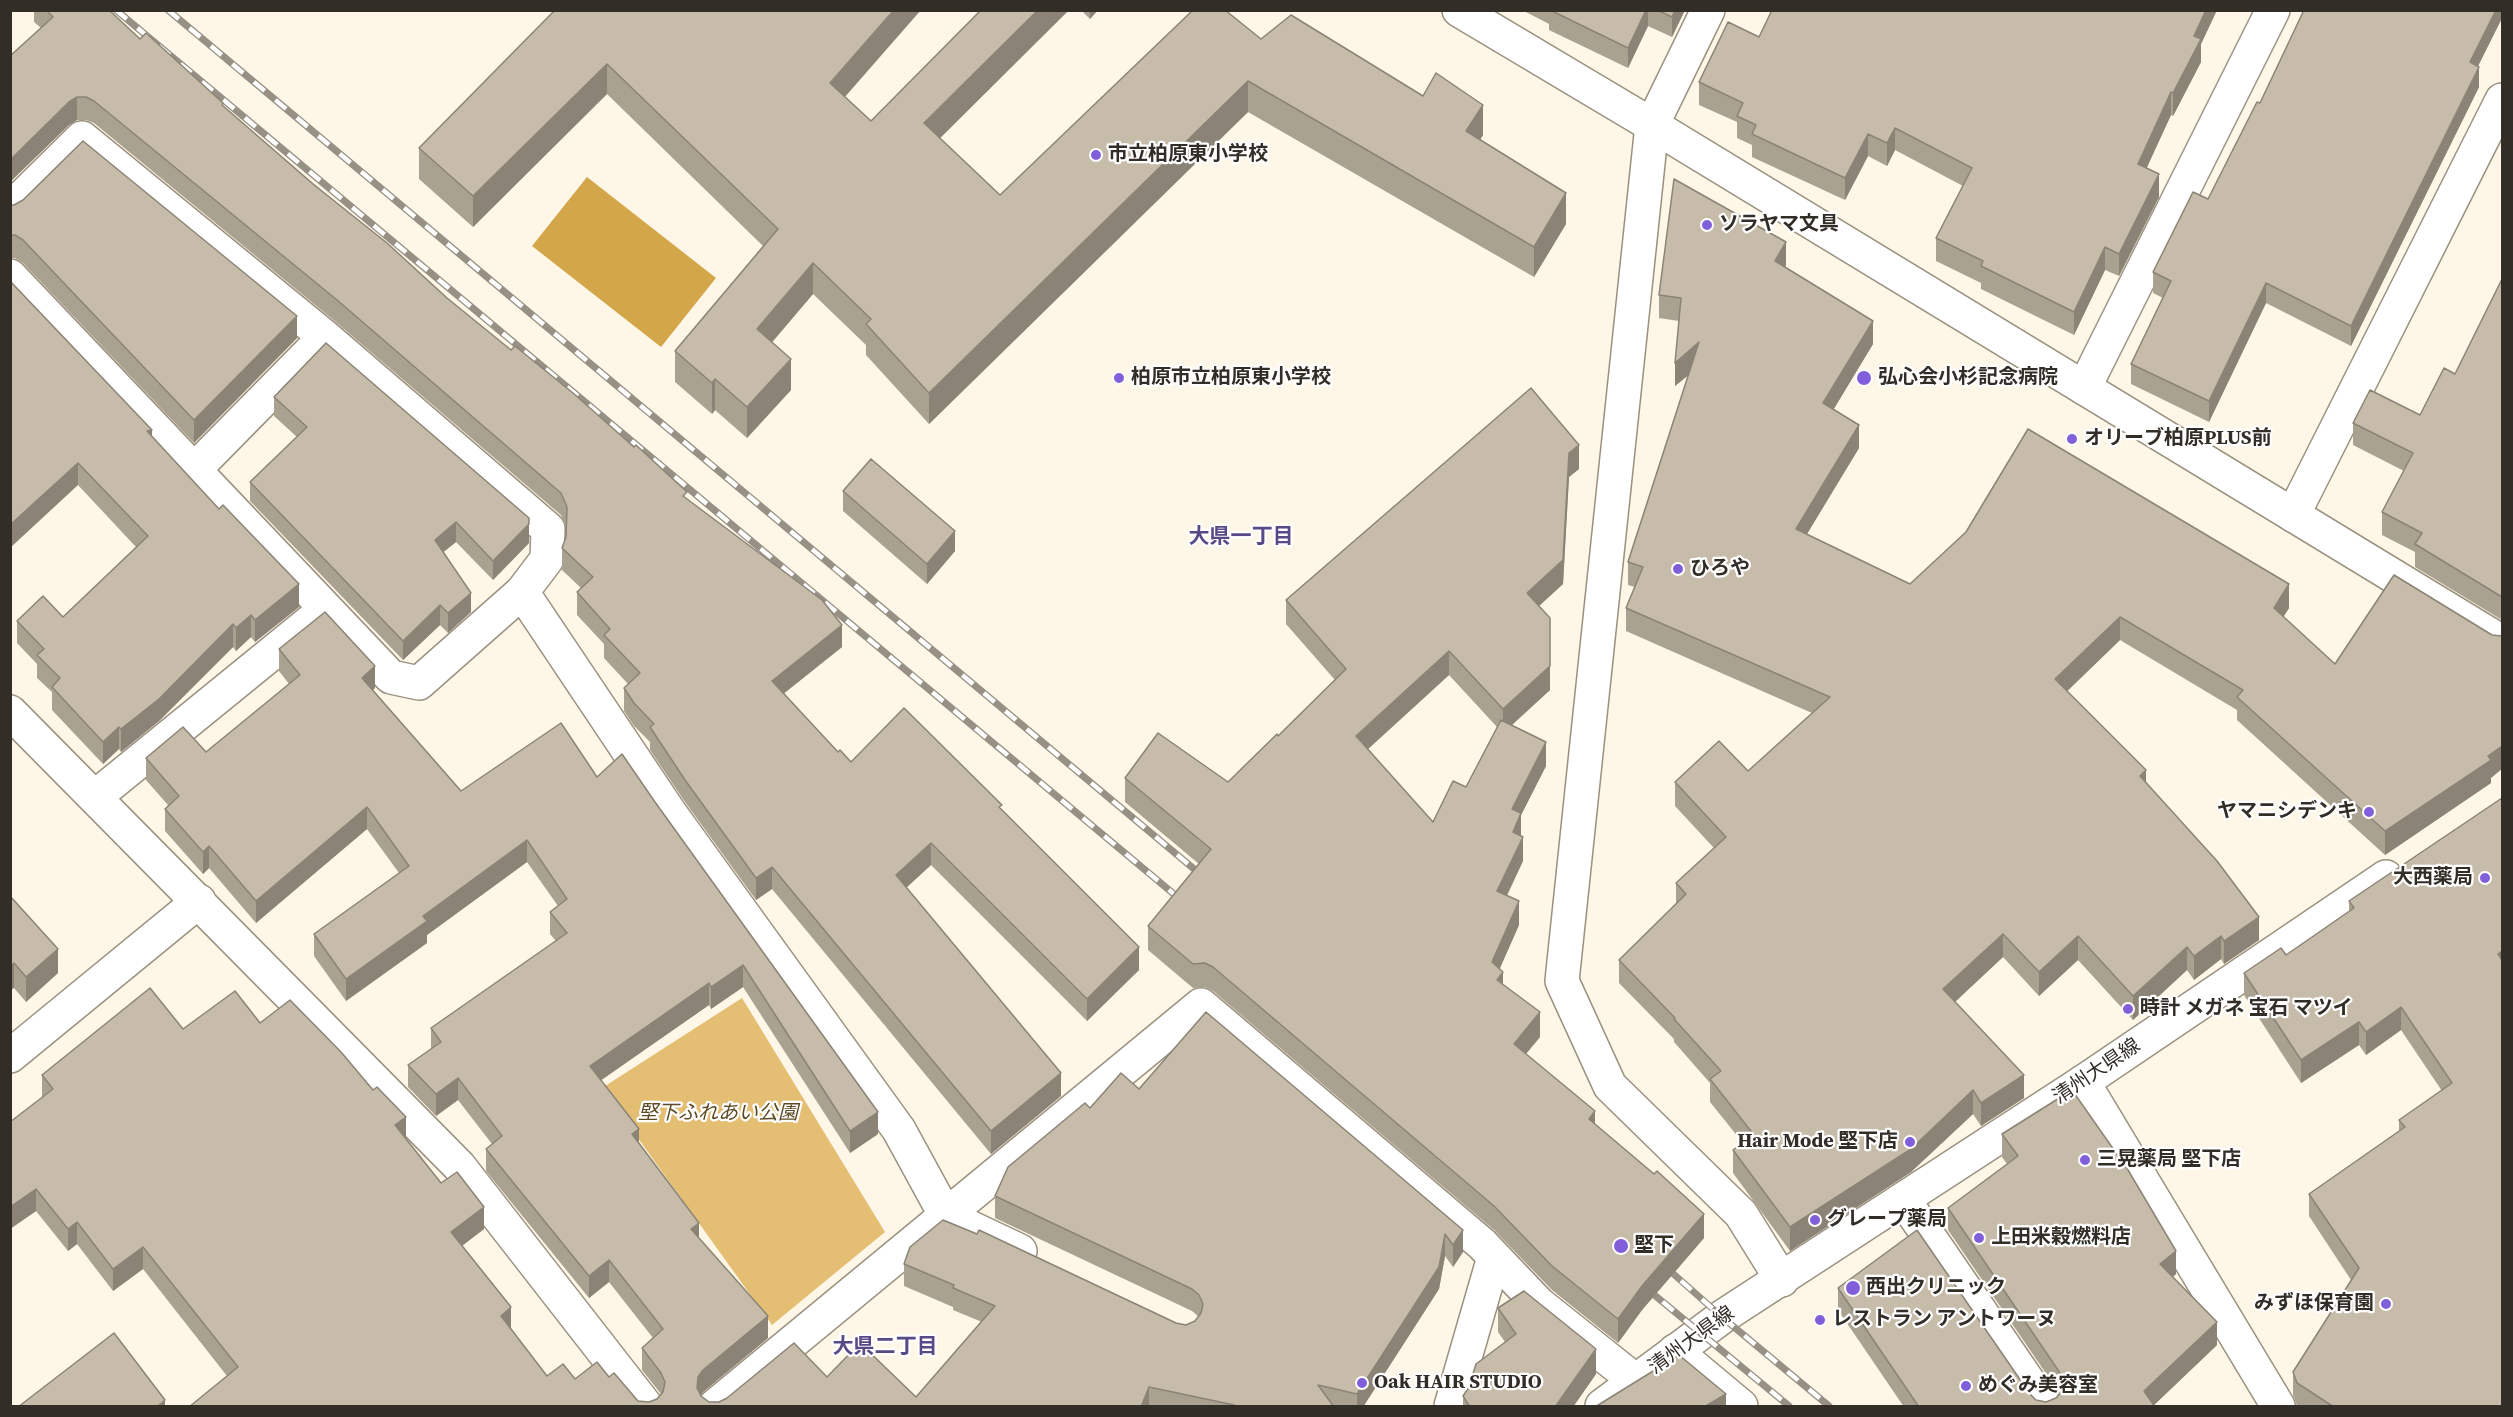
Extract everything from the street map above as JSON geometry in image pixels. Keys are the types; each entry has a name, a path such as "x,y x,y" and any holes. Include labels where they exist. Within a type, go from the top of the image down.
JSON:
{"street":[{"path":"1459,10 2502,642"},
{"path":"1708,10 1652,125 1562,981 1610,1086 1741,1214 1782,1280"},
{"path":"2084,388 2272,10"},
{"path":"2293,515 2502,100"},
{"path":"10,208 82,138 325,337 548,529 547,559 522,592 419,682 391,677 10,276"},
{"path":"194,470 325,337"},
{"path":"522,592 670,813 898,1130 946,1216 1043,1262"},
{"path":"95,797 326,609"},
{"path":"10,712 459,1166 646,1407"},
{"name":"清州大県線","path":"1602,1407 1722,1317 1782,1280 2082,1082 2415,857"},
{"path":"10,1056 199,901"},
{"path":"715,1407 1201,1005 1473,1236 1539,1304 1637,1382"},
{"path":"2082,1082 2278,1407"},
{"path":"1904,1200 2045,1407"},
{"path":"1451,1407 1494,1257"},
{"path":"1675,1351 1741,1407"}],"green space":[{"name":"堅下ふれあい公園","path":"742,998 885,1232 772,1325 602,1088"}],"shaded area":[{"path":"587,177 716,278 661,347 532,246"}],"building":[{"path":"46,10 109,10 140,39 146,33 223,103 222,105 313,184 387,243 447,298 511,350 515,346 634,447 636,445 687,492 683,496 822,600 842,625 772,681 838,752 840,750 851,762 904,708 1002,805 999,807 1139,947 1087,999 931,843 896,875 1061,1073 991,1131 772,867 756,878 685,780 650,727 654,724 634,703 624,688 640,673 604,635 610,629 577,592 593,577 562,548 566,537 567,507 561,493 337,300 94,101 86,97 77,97 69,102 10,160 10,56 53,17"},
{"path":"555,10 894,10 830,83 871,121 981,10 1038,10 924,123 1000,195 1193,10 1225,10 1261,39 1291,15 1423,96 1436,73 1483,105 1466,131 1566,193 1534,247 1248,81 929,393 866,324 871,319 813,263 757,329 791,359 747,407 715,379 712,383 675,351 778,229 607,64 473,196 419,148"},
{"path":"1550,10 1646,10 1628,48"},
{"path":"1657,10 1675,10 1672,17"},
{"path":"1772,10 2206,10 2194,36 2201,39 2173,93 2171,92 2138,164 2159,174 2119,254 2105,247 2074,312 1981,266 1983,261 1936,238 1972,168 1895,128 1887,143 1868,134 1845,178 1752,134 1756,125 1737,116 1743,103 1699,82 1728,22 1759,37"},
{"path":"2304,10 2496,10 2470,62 2479,67 2351,326 2266,283 2209,401 2131,364 2171,281 2153,272 2193,192 2208,199 2257,102 2260,103"},
{"path":"83,141 297,316 194,420 23,240 10,235 10,205 23,200"},
{"path":"1674,179 1786,242 1775,261 1873,321 1823,403 1859,425 1796,529 1910,584 1966,532 2028,429 2289,584 2274,608 2335,664 2394,575 2492,635 2502,636 2502,746 2488,756 2491,760 2385,831 2237,697 2243,690 2120,617 2055,679 2146,770 2140,776 2217,861 2259,917 2224,941 2221,936 2194,956 2187,947 2133,996 2078,936 2039,972 2003,934 1943,989 2024,1075 1981,1103 1973,1090 1911,1149 1790,1227 1733,1150 1754,1135 1710,1079 1721,1071 1675,1018 1619,960 1686,894 1676,883 1726,837 1675,782 1719,741 1748,771 1830,697 1626,608 1643,567 1628,562 1699,342 1675,363 1681,298 1659,295"},
{"path":"2502,279 2502,597 2415,544 2422,533 2382,512 2413,453 2353,423 2370,390 2420,415 2444,368 2455,374"},
{"path":"10,281 152,430 147,431 219,509 223,505 299,584 255,620 251,615 236,628 233,624 159,699 121,729 119,727 103,742 52,687 60,678 37,655 44,649 17,621 43,596 63,617 148,536 78,463 10,525"},
{"path":"326,343 529,518 529,524 493,561 456,522 435,540 471,593 448,613 440,605 403,641 250,482 307,427 274,397"},
{"path":"1531,388 1579,445 1569,453 1563,560 1527,593 1550,618 1550,666 1503,709 1449,651 1356,736 1433,822 1453,781 1466,787 1501,720 1546,742 1512,809 1521,813 1513,832 1523,837 1497,891 1519,901 1492,962 1503,972 1497,980 1540,1012 1514,1044 1595,1111 1589,1119 1654,1174 1657,1171 1704,1214 1642,1286 1618,1319 1552,1266 1494,1206 1213,967 1205,963 1193,964 1148,926 1211,849 1125,778 1158,733 1228,782 1277,734 1278,736 1346,669 1286,600"},
{"path":"871,459 955,531 927,564 843,491"},
{"path":"325,612 375,666 362,678 461,791 561,723 597,777 622,754 878,1112 850,1131 743,965 711,987 709,983 590,1066 639,1129 632,1134 699,1223 691,1229 768,1316 703,1370 698,1377 697,1388 701,1396 709,1402 719,1402 727,1398 794,1343 827,1377 860,1343 916,1397 995,1306 953,1288 954,1285 904,1264 910,1247 943,1220 977,1234 979,1230 1176,1323 1186,1325 1195,1321 1201,1313 1203,1304 1199,1295 1192,1289 995,1196 1008,1167 1085,1103 1090,1108 1121,1073 1139,1089 1206,1012 1463,1230 1453,1245 1445,1234 1439,1267 1357,1394 1318,1385 1334,1407 1233,1407 1234,1405 1149,1387 1141,1407 189,1407 238,1367 143,1247 113,1269 77,1222 68,1229 36,1189 10,1207 10,1122 53,1089 42,1075 150,988 183,1029 235,991 260,1023 290,1000 341,1052 373,1090 377,1087 406,1117 395,1125 441,1183 457,1172 484,1207 451,1232 511,1307 501,1316 547,1376 563,1364 575,1379 597,1362 609,1377 614,1373 638,1401 649,1402 657,1399 663,1392 665,1382 642,1348 663,1329 609,1260 589,1276 486,1149 502,1136 458,1078 436,1094 408,1065 441,1042 431,1028 567,933 550,912 567,899 527,840 423,916 427,921 346,979 314,934 409,866 367,807 256,901 209,846 203,852 165,809 179,796 146,758 183,727 206,752 300,675 279,649"},
{"path":"2502,798 2502,951 2498,954 2502,960 2502,1407 2334,1407 2297,1383 2293,1372 2359,1268 2309,1194 2405,1127 2399,1120 2452,1083 2401,1007 2366,1032 2359,1022 2301,1060 2244,973 2281,948 2286,955 2354,908 2349,901"},
{"path":"10,896 58,949 26,977 14,963 10,966"},
{"path":"2072,1090 2128,1170 2176,1251 2160,1264 2217,1322 2144,1391 2155,1407 1919,1407 1838,1288 1917,1230 2030,1394 2036,1400 2046,1402 2056,1398 2062,1391 2064,1382 2060,1373 1948,1208 2018,1156 2002,1134"},
{"path":"1524,1291 1596,1349 1555,1407 1470,1407 1463,1396 1469,1387 1476,1364 1516,1334 1498,1308"},
{"path":"114,1333 165,1400 157,1407 18,1407"},
{"path":"1679,1355 1726,1394 1704,1407 1595,1407"}],"railway":[{"path":"116,10 1187,905"},
{"path":"168,10 1206,879"},
{"path":"1660,1262 1829,1406"},
{"path":"1641,1284 1789,1406"}],"place":[{"name":"市立柏原東小学校","path":"1096,155"},
{"name":"ソラヤマ文具","path":"1707,225"},
{"name":"柏原市立柏原東小学校","path":"1119,378"},
{"name":"弘心会小杉記念病院","path":"1864,378"},
{"name":"オリーブ柏原PLUS前","path":"2072,439"},
{"name":"ひろや","path":"1678,569"},
{"name":"ヤマニシデンキ","path":"2369,812"},
{"name":"大西薬局","path":"2485,878"},
{"name":"時計 メガネ 宝石 マツイ","path":"2128,1009"},
{"name":"Hair Mode 堅下店","path":"1910,1142"},
{"name":"三晃薬局 堅下店","path":"2085,1160"},
{"name":"グレープ薬局","path":"1815,1220"},
{"name":"上田米穀燃料店","path":"1979,1238"},
{"name":"堅下","path":"1621,1246"},
{"name":"西出クリニック","path":"1853,1288"},
{"name":"みずほ保育園","path":"2386,1304"},
{"name":"レストラン アントワーヌ","path":"1820,1320"},
{"name":"Oak HAIR STUDIO","path":"1362,1383"},
{"name":"めぐみ美容室","path":"1966,1386"}],"district":[{"name":"大県一丁目","path":"1241,538"},
{"name":"大県二丁目","path":"885,1348"}]}
